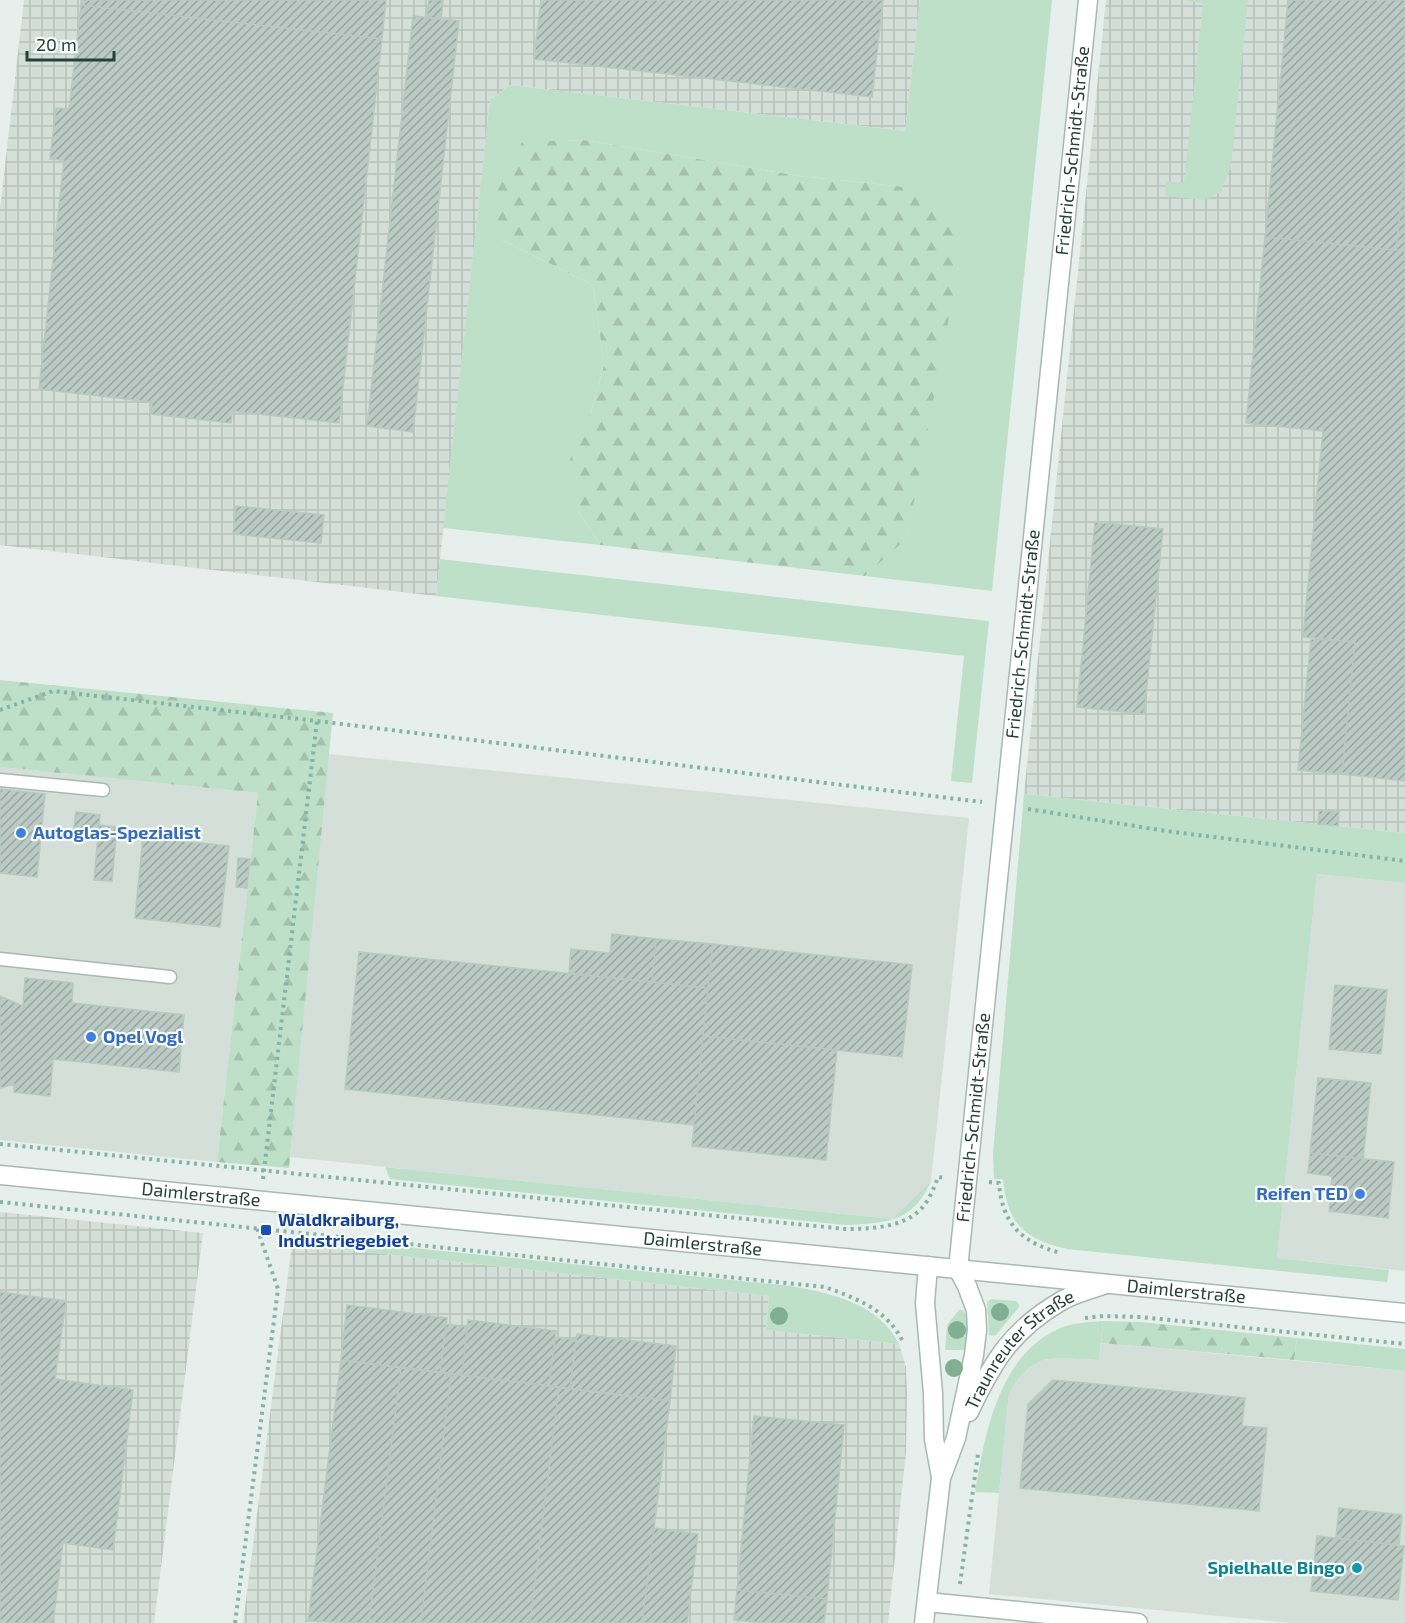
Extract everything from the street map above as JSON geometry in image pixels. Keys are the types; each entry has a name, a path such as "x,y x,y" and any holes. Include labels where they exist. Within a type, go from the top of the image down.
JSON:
{"street":[{"name":"Friedrich-Schmidt-Straße","path":"957,1269 1088,0"},
{"name":"Daimlerstraße","path":"0,1175 1405,1313"},
{"name":"Traunreuter Straße","path":"928,1266 925,1313 933,1393 934,1439 941,1479"},
{"name":"Traunreuter Straße","path":"956,1438 974,1355 977,1330 976,1310 967,1286 957,1269"},
{"name":"Traunreuter Straße","path":"924,1623 941,1479 956,1438 985,1378 1010,1340 1026,1325 1064,1300 1106,1284"},
{"path":"927,1602 1138,1623"}],"lane":[{"path":"0,780 103,790"},
{"path":"0,959 170,977"}],"path":[{"path":"0,710 53,691 1005,805 1166,831 1405,861"},
{"path":"235,1623 278,1289 257,1228 317,721"},
{"path":"0,1144 844,1229 870,1229 908,1218 920,1210 927,1201 938,1177"},
{"path":"999,1183 1000,1198 1012,1227 1038,1245 1067,1254"},
{"path":"0,1202 825,1287 848,1295 884,1315 897,1329 904,1344"},
{"path":"1083,1318 1140,1317 1405,1344"},
{"path":"958,1605 979,1447"}],"shaded area":[{"path":"24,0 920,0 905,131 510,85 490,100 436,596 0,545 0,209"},
{"path":"1106,0 1405,0 1405,833 1024,794"},
{"path":"328,754 969,818 931,1181 892,1219 290,1157"},
{"path":"0,767 258,793 217,1162 0,1140"},
{"path":"1317,874 1405,883 1405,1271 1277,1258"},
{"path":"0,1212 203,1233 154,1623 0,1623"},
{"path":"292,1244 769,1296 766,1330 899,1344 906,1367 906,1452 888,1623 243,1623"},
{"path":"1101,1343 1405,1371 1405,1623 1292,1623 989,1594 1009,1393 1030,1367 1043,1360 1057,1358 1099,1360"}],"green space":[{"path":"920,0 1052,0 992,591 865,576 907,537 920,467 905,187 800,176 584,140 522,143 500,239 593,285 604,365 591,412 577,509 600,545 443,528 490,100 510,85 905,131"},
{"path":"1182,0 1248,0 1231,166 1221,192 1204,200 1165,196 1166,181 1184,183 1203,3"},
{"path":"584,140 800,176 905,187 941,205 961,255 907,538 865,576 600,545 577,509 569,462 591,412 604,365 593,285 500,239 491,200 522,142"},
{"path":"440,559 989,621 972,783 951,781 964,656 436,596"},
{"path":"0,680 333,713 289,1168 217,1162 258,793 0,767"},
{"path":"1024,794 1405,833 1405,883 1317,874 1277,1258 1389,1270 1387,1282 1067,1249 1039,1240 1020,1227 1009,1207 1003,1179 994,1179 993,1154"},
{"path":"385,1167 892,1219 931,1181 924,1195 907,1213 897,1218 885,1221 845,1225 390,1179"},
{"path":"293,1236 791,1286 838,1297 867,1310 890,1330 899,1344 766,1330 769,1296 292,1244"},
{"path":"991,1299 1016,1301 1019,1304 996,1335 992,1336 989,1335 987,1302"},
{"path":"959,1310 963,1310 966,1315 968,1325 964,1350 945,1350 947,1325"},
{"path":"1103,1321 1099,1360 1057,1358 1043,1360 1030,1367 1018,1379 1009,1393 999,1493 975,1492 990,1422 1008,1378 1021,1358 1038,1342 1058,1329 1085,1322"},
{"path":"1103,1321 1141,1322 1297,1338 1294,1360 1101,1343"},
{"path":"1297,1338 1405,1349 1405,1371 1294,1360"}],"building":[{"path":"81,0 386,0 382,39 81,5"},
{"path":"429,0 443,0 441,19 427,18"},
{"path":"541,0 883,0 872,97 534,59"},
{"path":"1288,0 1405,0 1405,163 1396,250 1265,237"},
{"path":"81,5 382,39 339,423 232,411 231,423 151,414 152,402 39,389 64,160 50,159 56,108 69,109"},
{"path":"413,16 459,21 413,432 367,426"},
{"path":"1405,163 1405,251 1396,250"},
{"path":"1265,237 1405,251 1405,781 1342,774 1355,642 1303,637 1323,431 1246,423"},
{"path":"236,506 324,515 321,543 233,534"},
{"path":"1095,522 1163,529 1144,714 1077,707"},
{"path":"1311,639 1355,642 1342,774 1298,770"},
{"name":"Autoglas-Spezialist","path":"0,789 45,794 37,877 0,873"},
{"path":"1319,810 1339,812 1338,826 1318,824"},
{"path":"76,812 100,815 98,839 73,836"},
{"path":"99,825 117,827 112,881 94,880"},
{"path":"143,837 229,846 220,927 135,918"},
{"path":"238,858 250,859 247,888 236,887"},
{"path":"612,934 656,939 652,982 569,973 571,949 610,953"},
{"path":"656,939 713,944 708,988 652,982"},
{"path":"713,944 912,965 902,1057 703,1036"},
{"path":"359,952 708,988 694,1125 345,1089"},
{"name":"Opel Vogl","path":"25,978 73,983 72,1003 184,1015 179,1072 53,1059 50,1096 14,1092 14,1084 0,1088 0,996 23,1006"},
{"path":"1335,985 1387,990 1381,1054 1329,1049"},
{"path":"703,1036 837,1050 826,1160 692,1146"},
{"path":"1318,1078 1371,1083 1363,1159 1310,1153"},
{"name":"Reifen TED","path":"1310,1153 1394,1162 1388,1218 1329,1211 1332,1176 1308,1173"},
{"path":"0,1292 66,1301 55,1379 133,1390 113,1550 63,1543 53,1623 0,1623"},
{"path":"347,1305 447,1318 440,1372 341,1360"},
{"path":"468,1320 556,1331 549,1386 462,1375"},
{"path":"446,1324 467,1327 462,1375 440,1372"},
{"path":"577,1334 676,1346 670,1401 570,1389"},
{"path":"555,1337 576,1340 570,1389 549,1386"},
{"path":"341,1360 401,1368 369,1623 308,1621"},
{"path":"401,1368 451,1374 421,1623 369,1623"},
{"path":"451,1374 559,1387 530,1623 421,1623"},
{"path":"1053,1380 1245,1398 1242,1426 1267,1428 1259,1511 1020,1488 1028,1404"},
{"path":"559,1387 670,1401 642,1623 530,1623"},
{"path":"754,1416 844,1425 827,1599 737,1590"},
{"path":"1339,1508 1402,1515 1399,1545 1336,1538"},
{"path":"654,1528 698,1534 687,1623 642,1623"},
{"name":"Spielhalle Bingo","path":"1317,1536 1404,1546 1398,1600 1311,1591"},
{"path":"737,1590 827,1599 824,1623 764,1623 734,1620"}],"place":[{"name":"Autoglas-Spezialist","path":"21,833"},
{"name":"Opel Vogl","path":"91,1037"},
{"name":"Reifen TED","path":"1360,1194"},
{"name":"Waldkraiburg, Industriegebiet","path":"266,1230"},
{"name":"Spielhalle Bingo","path":"1357,1568"}]}
